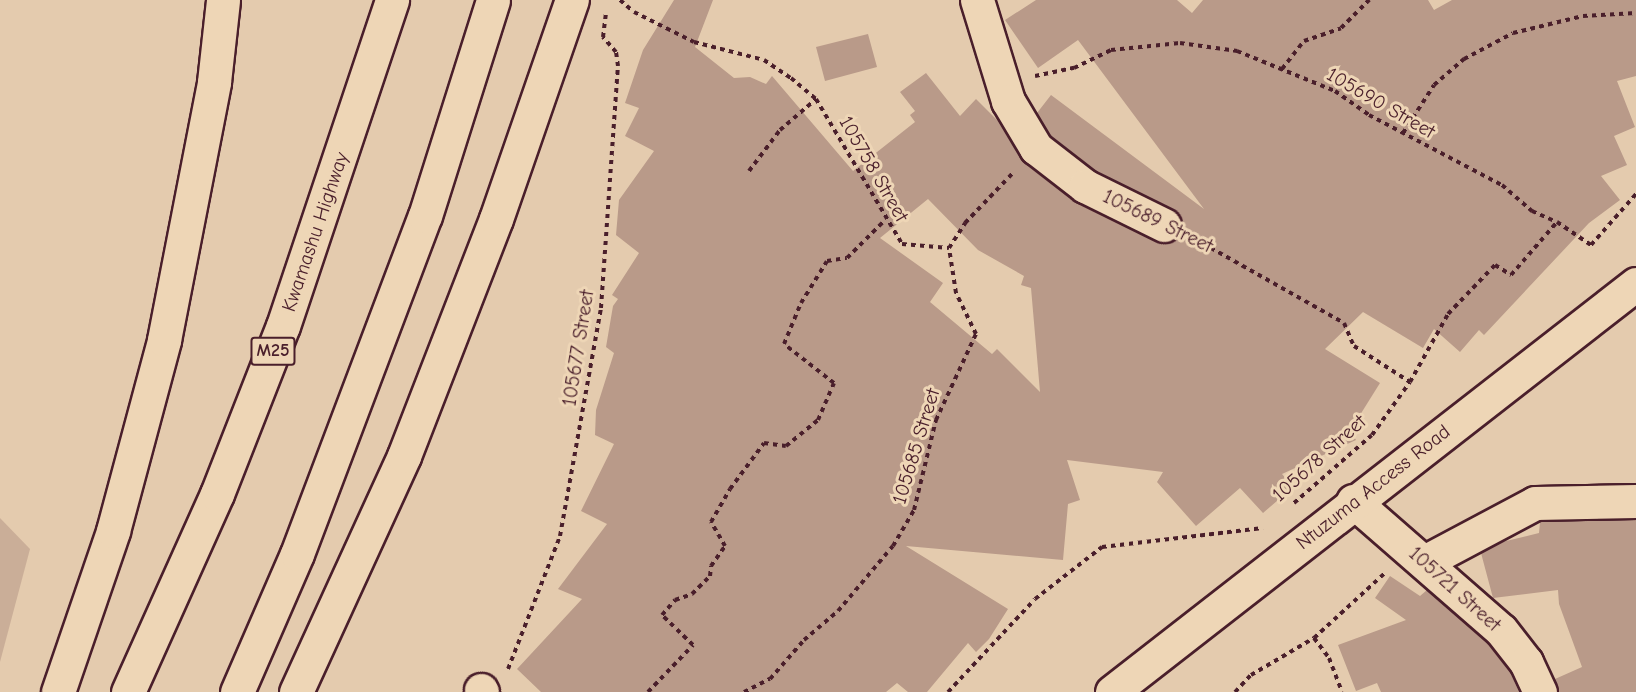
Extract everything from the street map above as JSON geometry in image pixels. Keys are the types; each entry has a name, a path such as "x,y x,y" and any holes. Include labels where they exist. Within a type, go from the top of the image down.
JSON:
{"main road":[{"path":"58,692 113,531 164,340 214,82 223,0"},
{"name":"Kwamashu Highway","path":"128,692 217,494 283,326 392,0"},
{"path":"237,692 297,554 401,281 493,0"},
{"path":"297,692 404,456 496,219 572,0"},
{"name":"105689 Street","path":"977,0 1002,84 1018,123 1036,148 1077,181 1164,225"},
{"name":"Ntuzuma Access Road","path":"1112,692 1353,501 1636,284"},
{"name":"105721 Street","path":"1353,501 1421,557 1501,630 1526,662 1540,692"},
{"path":"1421,557 1535,503 1636,501"}],"path":[{"name":"105758 Street","path":"620,0 634,12 694,42 764,60 816,99 885,220 902,244 949,248"},
{"path":"1282,69 1304,41 1341,28 1369,0"},
{"name":"105677 Street","path":"490,685 560,536 601,308 618,66 616,52 603,37 604,4"},
{"path":"1403,133 1434,85 1464,59 1513,33 1583,16 1636,13"},
{"name":"105690 Street","path":"1002,84 1074,68 1111,50 1180,43 1237,51 1335,91 1369,115 1502,185 1532,211 1557,222"},
{"path":"749,171 780,130 816,99"},
{"path":"949,248 965,224 1036,148"},
{"path":"1557,222 1591,245 1636,195"},
{"path":"648,692 655,690 693,645 662,615 675,600 692,594 710,576 711,566 725,546 711,522 730,489 764,443 786,446 818,420 834,383 784,344 801,303 827,261 847,258 885,220"},
{"name":"105678 Street","path":"1287,509 1372,435 1410,382 1448,314 1495,265 1511,275 1557,222"},
{"name":"105689 Street","path":"1164,225 1223,253 1344,323 1354,346 1410,382"},
{"name":"105685 Street","path":"744,692 770,679 804,640 838,611 892,546 914,510 936,420 976,334 956,293 949,248"},
{"name":"105678 Street","path":"948,692 1035,599 1102,547 1262,529 1270,522"},
{"path":"1235,692 1251,675 1314,638 1392,568 1421,557"},
{"path":"1314,638 1329,658 1342,692"}],"shaded area":[{"path":"0,518 30,549 0,662"}],"building":[{"path":"674,0 713,0 695,47 734,78 750,77 766,84 772,76 853,171 915,122 910,115 915,111 900,92 926,73 960,116 976,99 997,120 1024,163 1074,201 1165,244 1180,234 1179,214 1095,170 1050,135 1037,113 1051,95 1204,209 1078,40 1038,68 1005,20 1036,0 1177,0 1192,13 1203,0 1428,0 1434,10 1452,0 1636,0 1636,76 1617,81 1635,127 1614,136 1627,165 1601,176 1620,200 1589,223 1484,335 1479,330 1460,352 1434,329 1423,348 1363,312 1325,349 1380,383 1350,431 1356,440 1282,474 1293,487 1263,513 1240,488 1196,526 1157,482 1163,472 1067,460 1080,500 1068,504 1063,560 906,546 1008,609 989,639 976,652 968,643 927,692 908,692 897,683 886,692 541,692 517,669 582,599 558,589 607,524 581,511 614,444 595,435 596,410 614,353 606,347 613,306 618,299 612,295 639,253 616,235 619,200 654,151 625,136 639,108 625,103 643,50","holes":["928,199 978,250 1024,276 1021,285 1031,288 1040,392 997,349 992,354 930,302 943,283 880,238"]},
{"path":"868,34 877,67 825,81 816,47"},
{"path":"1636,520 1636,692 1558,692 1555,679 1582,667 1559,604 1558,590 1493,598 1481,553 1502,542 1539,533 1540,522"},
{"path":"1390,576 1420,596 1427,590 1487,643 1510,672 1519,692 1381,692 1377,683 1356,691 1338,645 1406,620 1375,598"}]}
